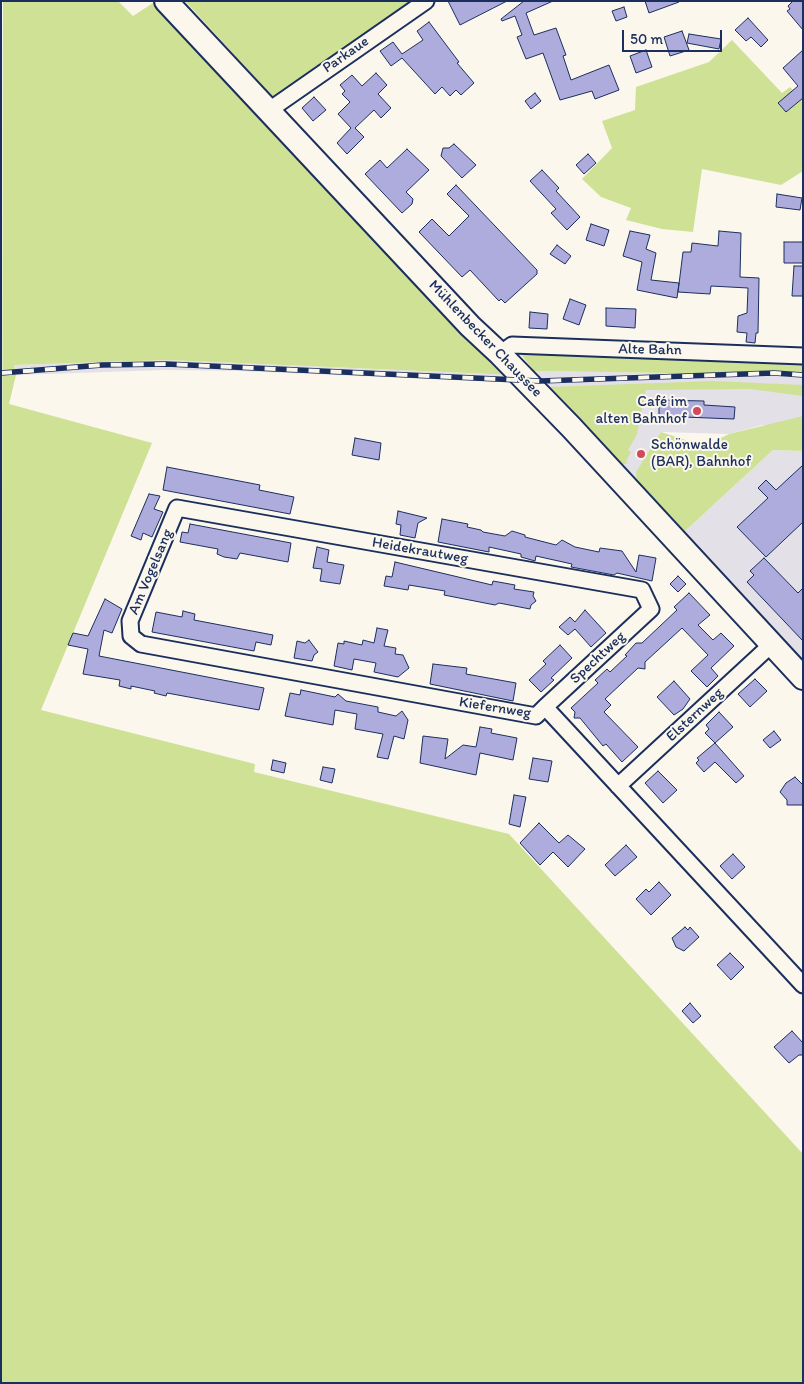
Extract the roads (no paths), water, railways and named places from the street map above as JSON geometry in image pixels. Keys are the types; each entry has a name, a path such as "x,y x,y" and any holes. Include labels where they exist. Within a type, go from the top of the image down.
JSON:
{"main road":[{"name":"Mühlenbecker Chaussee","path":"166,1 803,678"}],"street":[{"name":"Parkaue","path":"268,111 426,1"},
{"name":"Alte Bahn","path":"500,354 512,346 803,356"},
{"name":"Heidekrautweg","path":"177,508 642,590 651,609"},
{"name":"Am Vogelsang","path":"131,636 130,621 177,508"},
{"name":"Spechtweg","path":"545,707 651,609"},
{"name":"Kiefernweg","path":"131,636 141,644 536,716 545,707 803,985"},
{"name":"Elsternweg","path":"618,786 772,644"}],"railway":[{"path":"1,373 102,365 166,364 540,381 774,373 803,375"}],"place":[{"name":"Café im alten Bahnhof","path":"697,411"},
{"name":"Schönwalde (BAR), Bahnhof","path":"641,454"}]}
